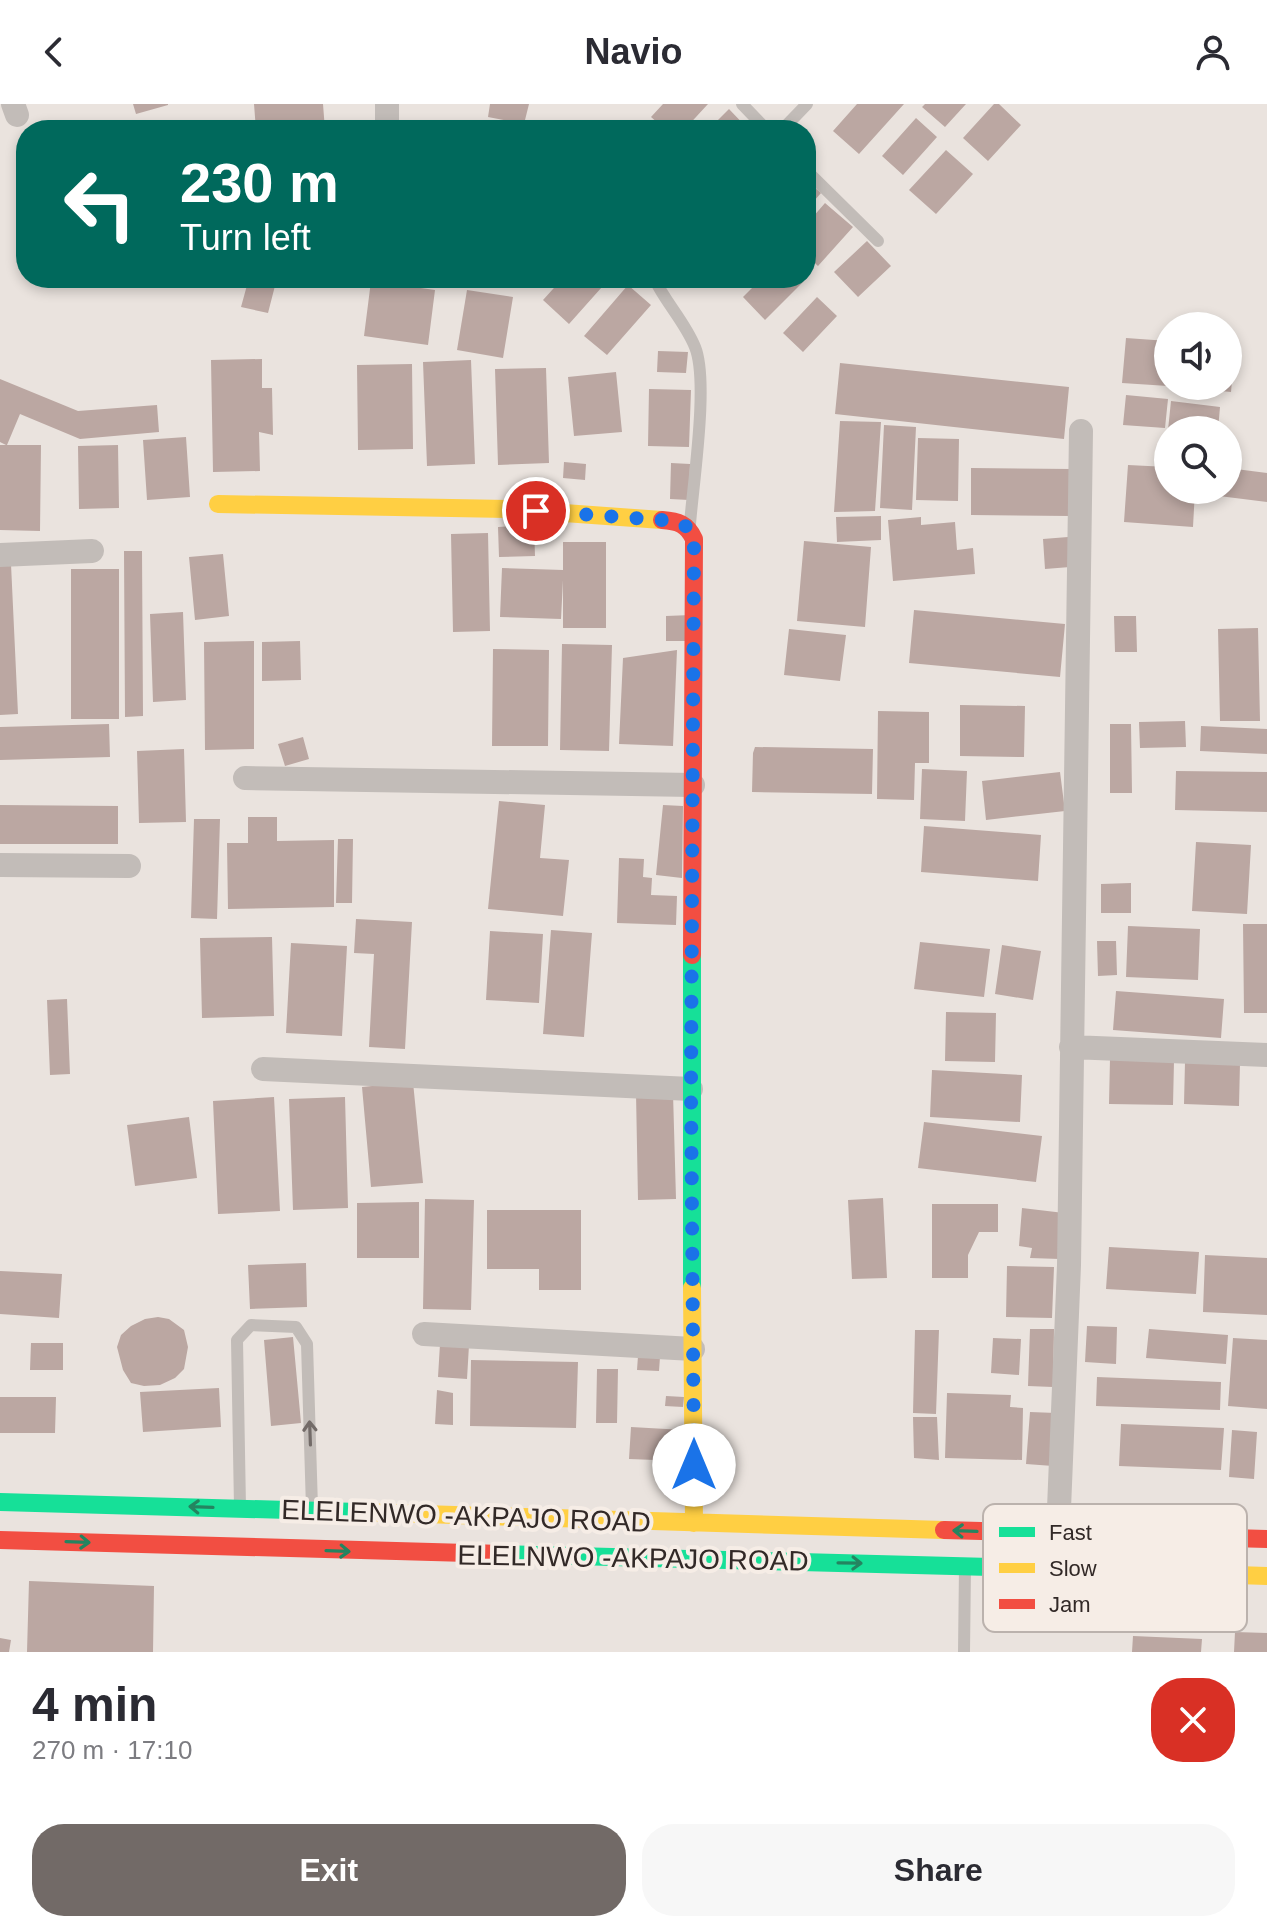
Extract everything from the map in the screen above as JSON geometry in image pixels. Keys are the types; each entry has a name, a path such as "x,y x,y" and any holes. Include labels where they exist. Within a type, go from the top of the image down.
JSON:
{"main road":[{"path":"218,504 508,509 676,521 689,528 694,539 691,1089 694,1523"},
{"name":"ELELENWO -AKPAJO ROAD","path":"0,1502 983,1531"},
{"name":"ELELENWO -AKPAJO ROAD","path":"1247,1538 1267,1539"},
{"name":"ELELNWO -AKPAJO ROAD","path":"0,1540 456,1555 983,1566"},
{"name":"ELELNWO -AKPAJO ROAD","path":"1247,1575 1267,1576"}],"street":[{"path":"1059,1504 1069,1265 1081,431"},
{"path":"0,555 92,551"},
{"path":"245,778 693,785"},
{"path":"0,865 129,866"},
{"path":"1071,1047 1267,1055"},
{"path":"263,1069 691,1089"},
{"path":"424,1334 693,1349"}],"lane":[{"path":"742,104 757,120"},
{"path":"792,120 807,104"},
{"path":"816,180 878,241"},
{"path":"660,288 687,330 699,365 700,392 689,528"},
{"path":"240,1508 237,1340 251,1325 296,1327 307,1344 312,1511"},
{"path":"964,1652 965,1565"}],"building":[{"path":"133,104 168,104 168,105 136,114"},
{"path":"254,104 323,104 324,120 255,120"},
{"path":"490,104 529,104 525,120 488,117"},
{"path":"663,104 708,104 693,120 654,120 651,117"},
{"path":"857,104 904,104 859,154 833,131"},
{"path":"925,104 966,104 945,127 922,107"},
{"path":"994,104 999,104 1021,125 988,161 963,138"},
{"path":"729,109 739,120 718,120"},
{"path":"916,118 937,137 903,175 882,156"},
{"path":"946,150 973,174 936,214 909,190"},
{"path":"825,203 853,227 818,266 816,264 816,213"},
{"path":"867,241 891,266 858,297 834,272"},
{"path":"246,288 274,288 268,313 241,307"},
{"path":"370,288 435,290 428,345 364,336"},
{"path":"554,288 601,288 569,324 543,300"},
{"path":"625,288 631,288 651,305 607,355 584,336"},
{"path":"752,288 797,288 765,320 743,297"},
{"path":"467,290 513,297 503,358 457,350"},
{"path":"817,297 837,316 803,352 783,333"},
{"path":"1126,338 1154,340 1154,385 1122,383"},
{"path":"658,351 688,352 686,373 657,372"},
{"path":"262,359 262,388 272,388 273,435 259,432 260,471 213,472 211,360"},
{"path":"471,360 475,464 427,466 423,362"},
{"path":"840,363 1069,387 1064,439 835,414"},
{"path":"412,364 413,449 358,450 357,365"},
{"path":"546,368 549,463 498,465 495,369"},
{"path":"616,372 622,432 574,436 568,377"},
{"path":"0,379 78,411 157,405 159,432 80,439 20,414 7,445 41,445 40,531 0,530 0,445 6,445 0,442"},
{"path":"649,389 691,390 689,447 648,446"},
{"path":"1126,395 1168,400 1166,416 1154,416 1154,427 1123,425"},
{"path":"1171,401 1220,407 1219,416 1169,416"},
{"path":"840,421 881,422 875,511 834,512"},
{"path":"884,425 916,427 912,510 880,508"},
{"path":"186,437 190,497 147,500 143,440"},
{"path":"918,438 959,439 958,501 916,500"},
{"path":"118,445 119,508 79,509 78,446"},
{"path":"564,462 586,464 585,480 563,478"},
{"path":"671,463 690,464 689,500 670,499"},
{"path":"1128,465 1154,466 1154,504 1194,504 1193,527 1124,522"},
{"path":"971,468 1072,469 1071,516 971,515"},
{"path":"1242,470 1267,473 1267,502 1242,499"},
{"path":"881,516 881,540 837,542 836,517"},
{"path":"921,517 921,525 955,522 957,550 973,548 975,574 893,581 888,520"},
{"path":"534,525 535,556 499,557 498,527"},
{"path":"488,533 490,631 453,632 451,534"},
{"path":"1068,537 1070,567 1045,569 1043,539"},
{"path":"804,541 871,547 865,627 797,621"},
{"path":"563,542 606,542 606,628 563,628 563,580 561,619 500,617 502,568 563,570"},
{"path":"124,551 142,551 143,716 125,717"},
{"path":"223,554 229,616 195,620 189,557"},
{"path":"11,564 18,714 0,715 0,565"},
{"path":"71,569 119,569 119,719 71,719"},
{"path":"914,610 1065,624 1060,677 909,663"},
{"path":"183,612 186,700 153,702 150,614"},
{"path":"691,615 692,641 666,641 666,616"},
{"path":"1114,616 1136,616 1137,652 1115,652"},
{"path":"1258,628 1260,721 1220,721 1218,629"},
{"path":"789,629 846,635 840,681 784,675"},
{"path":"254,641 254,749 205,750 204,642"},
{"path":"300,641 301,680 262,681 262,642"},
{"path":"562,644 612,645 609,751 560,750"},
{"path":"493,649 549,650 548,746 492,746"},
{"path":"677,650 673,746 619,744 623,658"},
{"path":"960,705 1025,706 1024,757 960,756"},
{"path":"878,711 929,712 929,763 915,763 914,800 877,799"},
{"path":"1185,721 1186,747 1140,748 1139,722"},
{"path":"109,724 110,757 0,760 0,727"},
{"path":"1110,724 1131,724 1132,793 1110,793"},
{"path":"1201,726 1267,729 1267,754 1200,751"},
{"path":"303,737 309,759 285,766 278,744"},
{"path":"755,747 873,749 872,794 752,792"},
{"path":"184,749 186,822 139,823 137,751"},
{"path":"922,769 967,771 965,821 920,819"},
{"path":"1176,771 1267,772 1267,812 1175,810"},
{"path":"1060,772 1065,811 986,820 982,781"},
{"path":"499,801 545,805 540,858 569,860 563,916 488,909"},
{"path":"0,805 118,806 118,844 0,844"},
{"path":"663,805 683,806 682,878 656,875"},
{"path":"248,817 277,817 277,841 334,840 334,907 228,909 227,843 248,843"},
{"path":"194,819 220,819 217,919 191,918"},
{"path":"924,826 1041,835 1038,881 921,872"},
{"path":"338,839 353,839 352,903 336,903"},
{"path":"1196,842 1251,845 1247,914 1192,911"},
{"path":"619,858 644,859 643,877 652,878 651,895 677,896 676,925 617,923"},
{"path":"1131,883 1131,913 1101,913 1101,884"},
{"path":"356,919 412,922 405,1049 369,1047 374,954 354,953"},
{"path":"1243,924 1267,924 1267,1013 1244,1013"},
{"path":"1128,926 1200,929 1198,980 1126,977"},
{"path":"551,930 592,933 584,1037 543,1034"},
{"path":"490,931 543,934 539,1003 486,1000"},
{"path":"272,937 274,1016 202,1018 200,938"},
{"path":"1097,941 1116,941 1117,975 1098,976"},
{"path":"920,942 990,949 984,997 914,989"},
{"path":"291,943 347,946 342,1036 286,1033"},
{"path":"1002,945 1041,951 1033,1000 995,994"},
{"path":"1116,991 1224,999 1221,1038 1113,1030"},
{"path":"67,999 70,1074 50,1075 47,1000"},
{"path":"946,1012 996,1013 995,1062 945,1061"},
{"path":"1110,1059 1174,1061 1173,1105 1109,1104"},
{"path":"1185,1062 1240,1063 1239,1106 1184,1104"},
{"path":"932,1070 1022,1075 1020,1122 930,1117"},
{"path":"413,1082 423,1183 371,1187 362,1087"},
{"path":"636,1093 673,1093 676,1199 638,1200"},
{"path":"274,1097 280,1211 218,1214 213,1101"},
{"path":"345,1097 348,1208 293,1210 289,1099"},
{"path":"189,1117 197,1178 135,1186 127,1125"},
{"path":"924,1122 1042,1136 1036,1182 918,1168"},
{"path":"883,1198 887,1278 852,1279 848,1200"},
{"path":"425,1199 474,1200 471,1310 423,1309"},
{"path":"419,1202 419,1258 357,1258 357,1203"},
{"path":"932,1204 998,1204 998,1232 979,1232 968,1255 968,1278 932,1278"},
{"path":"1022,1208 1064,1213 1060,1259 1030,1258 1032,1248 1019,1246"},
{"path":"487,1210 581,1210 581,1290 539,1290 539,1269 487,1269"},
{"path":"1109,1247 1199,1252 1196,1294 1106,1289"},
{"path":"1205,1255 1267,1258 1267,1315 1203,1312"},
{"path":"306,1263 307,1307 250,1309 248,1265"},
{"path":"1007,1266 1054,1267 1052,1318 1006,1317"},
{"path":"0,1271 62,1274 59,1318 0,1314"},
{"path":"145,1319 169,1319 184,1330 188,1347 184,1369 175,1378 160,1385 131,1383 123,1370 117,1347 121,1335"},
{"path":"1087,1326 1117,1327 1116,1364 1085,1362"},
{"path":"1030,1329 1054,1329 1053,1387 1028,1386"},
{"path":"1149,1329 1228,1335 1226,1364 1146,1358"},
{"path":"915,1330 939,1330 936,1414 913,1413"},
{"path":"293,1337 301,1423 271,1426 264,1340"},
{"path":"993,1338 1021,1339 1019,1375 991,1373"},
{"path":"1233,1338 1267,1340 1267,1409 1228,1406"},
{"path":"31,1343 63,1343 63,1370 30,1370"},
{"path":"440,1344 469,1345 467,1379 438,1377"},
{"path":"638,1356 660,1357 659,1371 637,1370"},
{"path":"471,1360 578,1362 576,1428 470,1426"},
{"path":"597,1369 618,1369 617,1423 596,1423"},
{"path":"1097,1377 1221,1382 1220,1410 1096,1406"},
{"path":"219,1388 221,1427 143,1432 140,1392"},
{"path":"437,1390 453,1393 453,1425 435,1424"},
{"path":"947,1393 1011,1395 1010,1407 1023,1408 1022,1460 945,1458"},
{"path":"666,1396 684,1397 683,1407 665,1406"},
{"path":"0,1397 56,1397 55,1433 0,1433"},
{"path":"1030,1412 1056,1413 1053,1466 1026,1464"},
{"path":"913,1417 937,1417 939,1460 914,1458"},
{"path":"1121,1424 1224,1428 1221,1470 1119,1466"},
{"path":"631,1427 684,1430 682,1461 629,1459"},
{"path":"1232,1430 1257,1432 1254,1479 1229,1477"},
{"path":"29,1581 154,1586 153,1652 27,1652"},
{"path":"1235,1632 1267,1633 1267,1652 1234,1652"},
{"path":"1133,1636 1202,1639 1201,1652 1132,1652"},
{"path":"0,1638 11,1640 9,1652 0,1652"}],"traffic: fast":[{"path":"692,955 692,1288"},
{"path":"0,1502 359,1512"},
{"path":"503,1554 983,1567"}],"traffic: slow":[{"path":"218,504 508,509 662,520"},
{"path":"692,1288 694,1523"},
{"path":"359,1512 944,1530"},
{"path":"1247,1575 1267,1576"}],"traffic: jam":[{"path":"662,520 681,524 694,539 692,955"},
{"path":"944,1530 983,1531"},
{"path":"1247,1538 1267,1539"},
{"path":"0,1540 503,1554"}],"route":[{"path":"536,511 676,521 689,528 694,539 691,1089 694,1465"}]}
